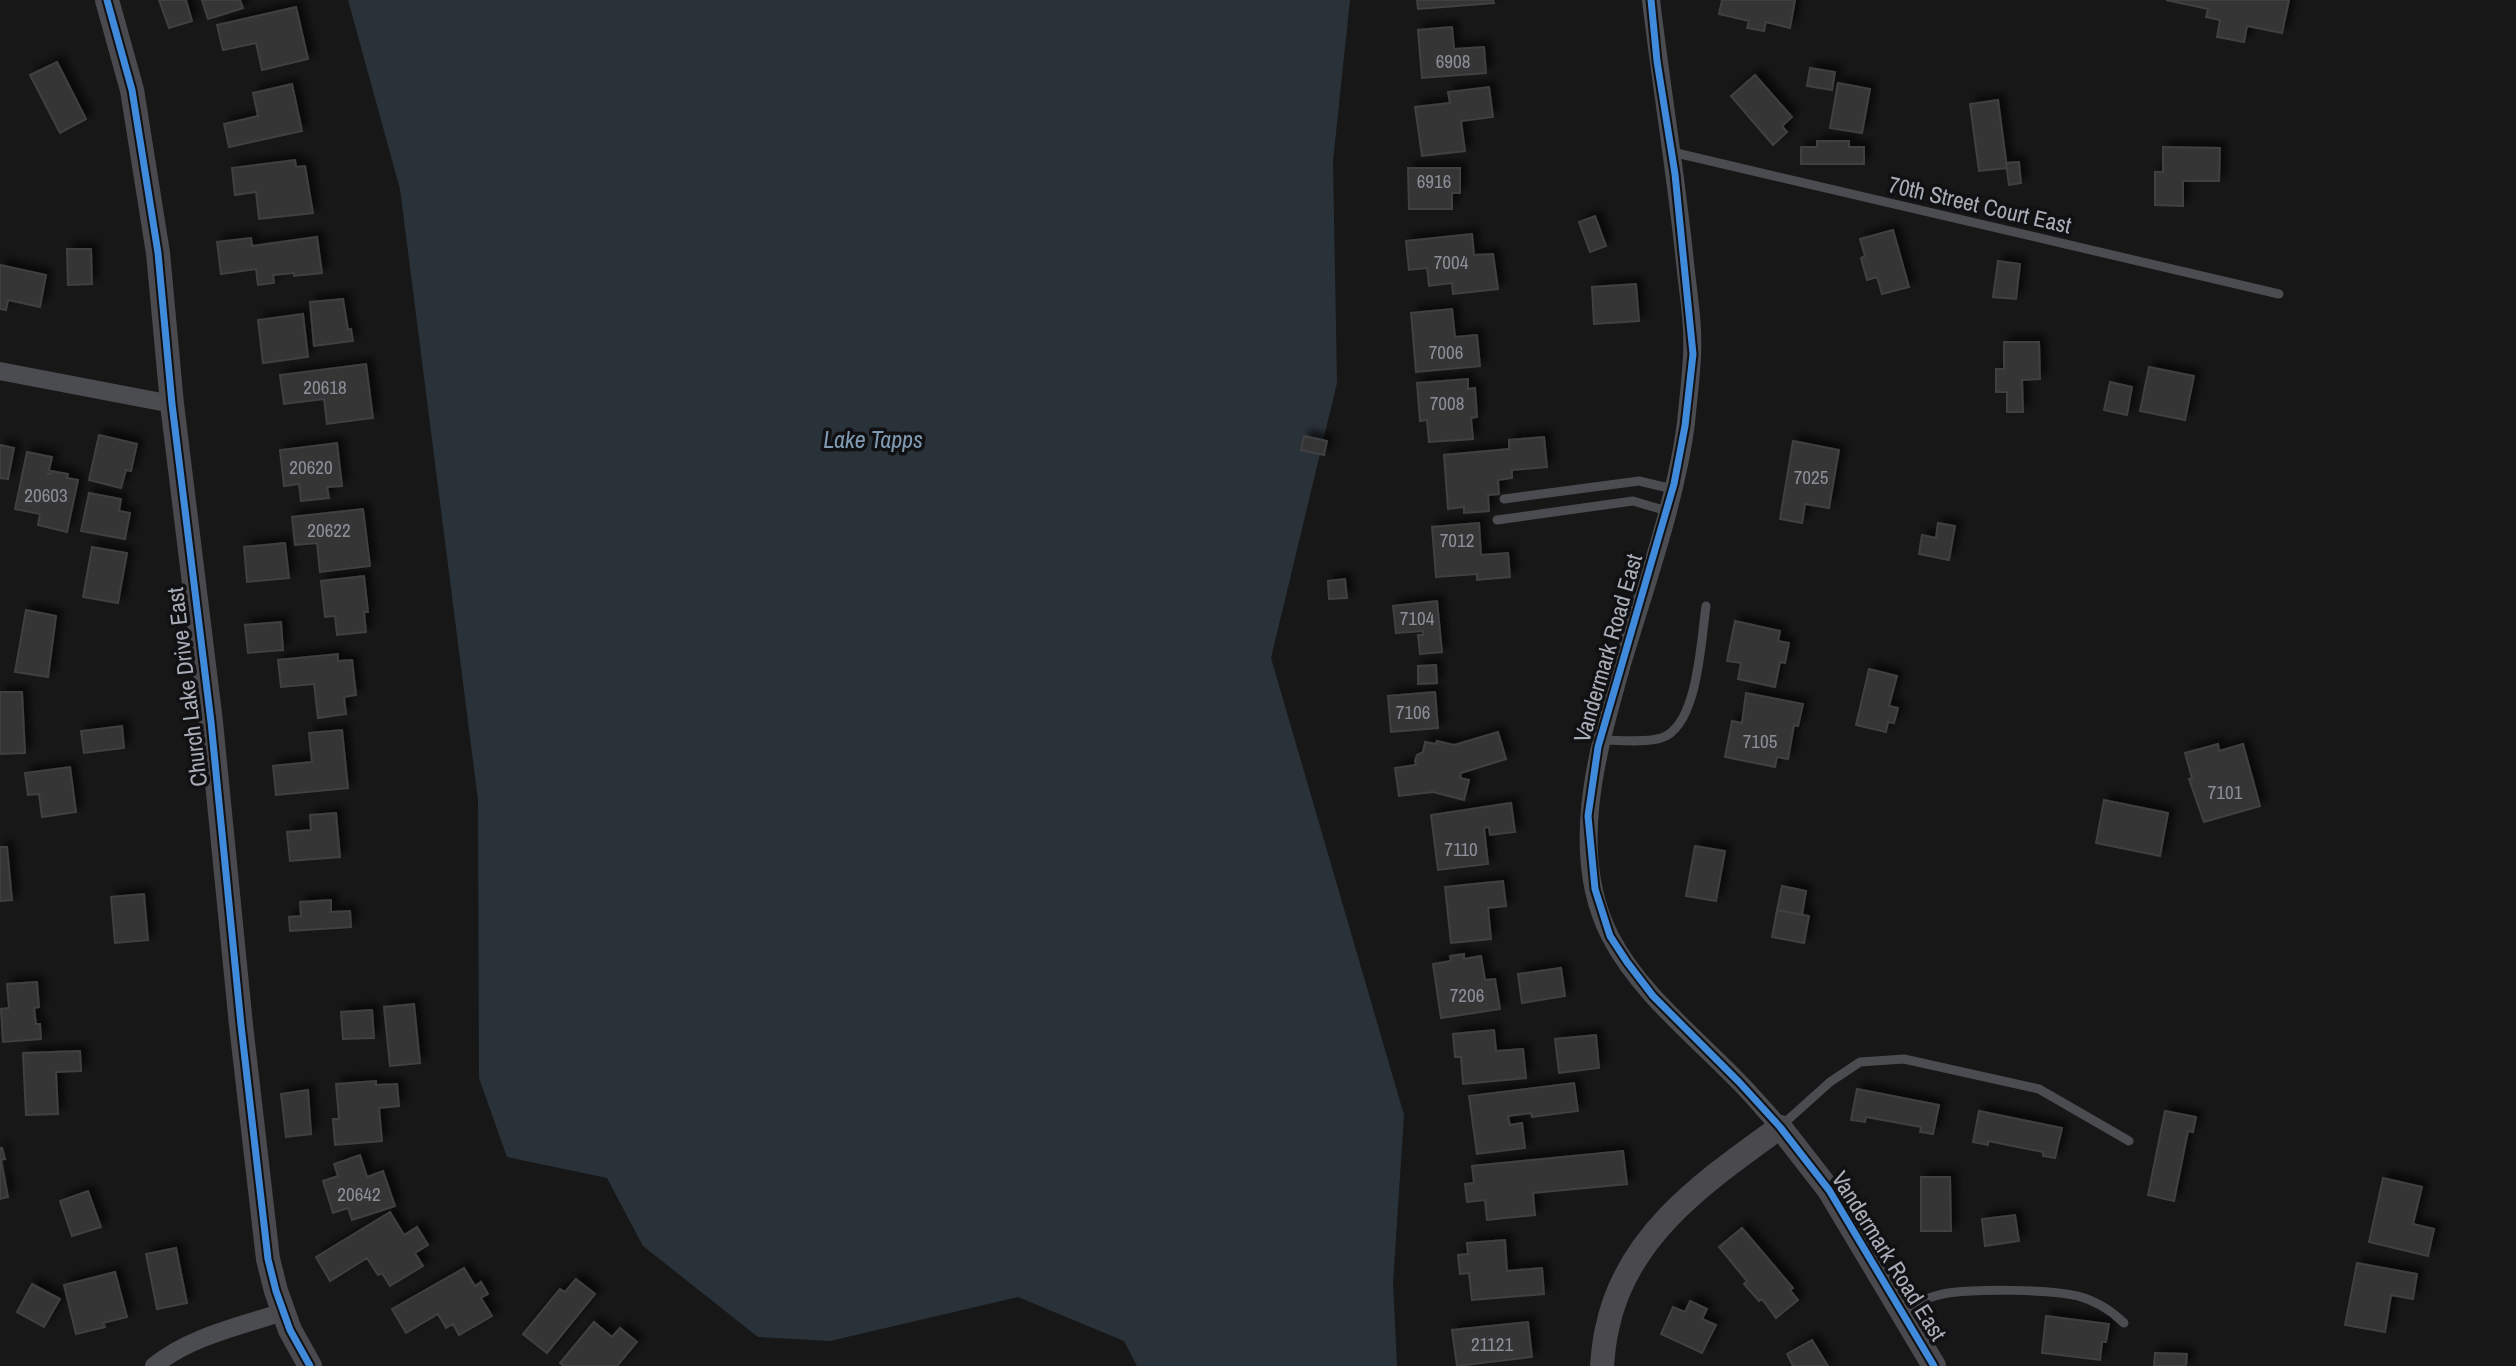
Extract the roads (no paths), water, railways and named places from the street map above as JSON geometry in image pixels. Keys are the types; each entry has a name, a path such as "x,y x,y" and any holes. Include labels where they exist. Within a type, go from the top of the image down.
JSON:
{"street":[{"name":"Church Lake Drive East","path":"107,0 132,90 158,253 172,404 211,722 268,1259 290,1330 310,1366"},
{"name":"Vandermark Road East","path":"1651,0 1657,61 1672,152 1693,354 1685,426 1673,489 1600,740 1588,816 1595,889 1610,936 1653,996 1780,1127 1829,1190 1934,1366"},
{"path":"0,371 172,404"},
{"path":"1602,1366 1607,1328 1615,1303 1636,1258 1654,1230 1734,1160 1780,1127"},
{"path":"154,1366 179,1350 207,1338 283,1312"}],"lane":[{"name":"70th Street Court East","path":"1672,152 2280,294"},
{"path":"1504,499 1639,481 1673,489"},
{"path":"1497,520 1633,501 1667,511"},
{"path":"1600,740 1660,739 1675,732 1692,702 1706,606"},
{"path":"1780,1127 1830,1082 1860,1062 1904,1059 2039,1089 2129,1140"},
{"path":"1900,1308 1947,1293 2040,1293 2077,1296 2110,1309 2124,1323"}],"water":[{"name":"Lake Tapps","path":"348,0 1350,0 1333,161 1337,383 1271,658 1404,1115 1393,1283 1397,1366 1137,1366 1124,1341 1018,1297 830,1341 758,1337 643,1246 607,1178 507,1157 479,1078 478,800 400,189"}]}
